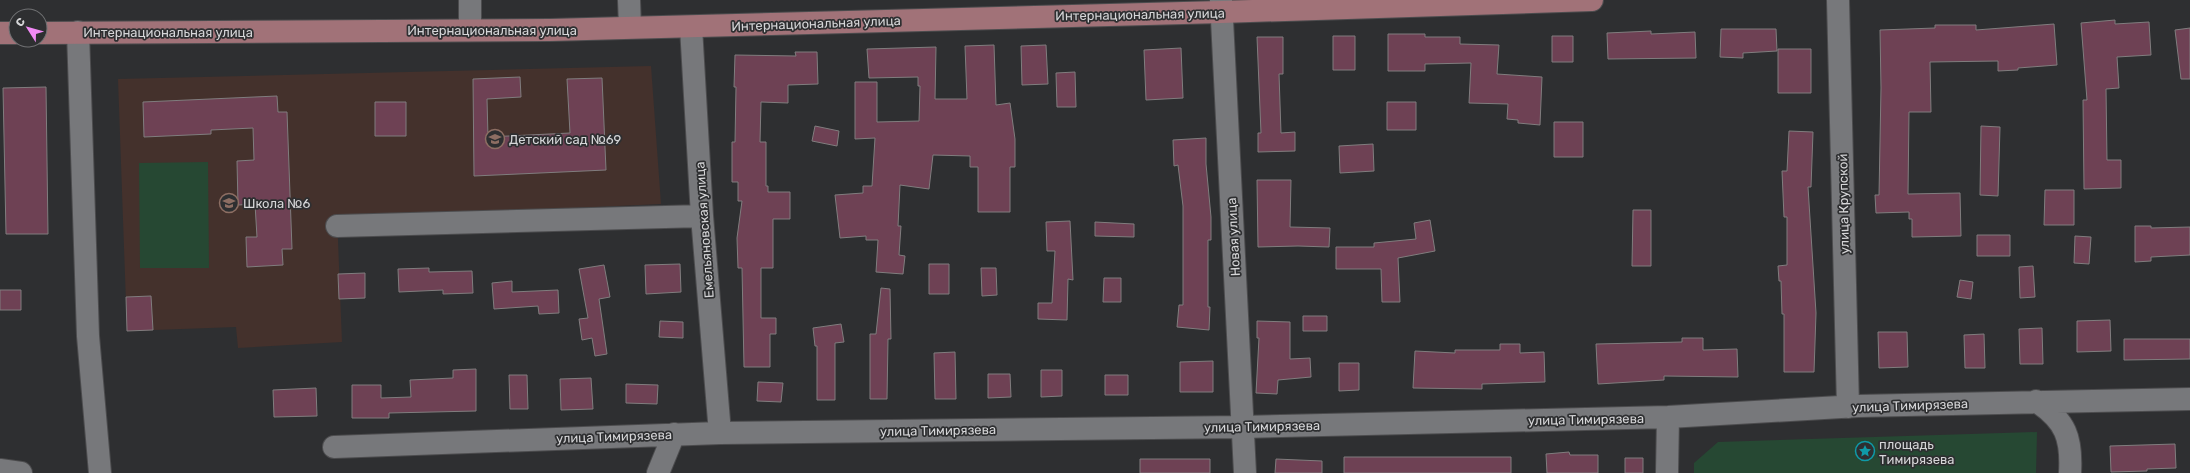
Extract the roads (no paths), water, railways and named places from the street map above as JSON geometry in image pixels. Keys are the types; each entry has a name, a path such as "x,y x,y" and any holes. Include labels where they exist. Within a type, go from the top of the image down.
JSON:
{"main road":[{"name":"Интернациональная улица","path":"48,33 691,27 1221,6 1592,0"}],"street":[{"path":"470,0 470,30"},
{"path":"629,0 630,27"},
{"name":"улица Крупской","path":"1838,0 1848,407"},
{"name":"Новая улица","path":"1221,6 1245,473"},
{"name":"Емельяновская улица","path":"691,27 702,216 720,433"},
{"path":"78,32 88,336 100,473"},
{"path":"337,226 702,216"},
{"name":"улица Тимирязева","path":"334,447 674,434 1242,427 1668,417 1848,407 2036,401 2190,399"},
{"path":"2036,401 2053,414 2068,433 2070,447 2070,473"},
{"path":"1667,473 1668,417"},
{"path":"658,473 674,434"},
{"path":"0,470 21,473"}],"place":[{"name":"Детский сад №69","path":"495,139"},
{"name":"Школа №6","path":"229,203"},
{"name":"площадь Тимирязева","path":"1865,451"}]}
